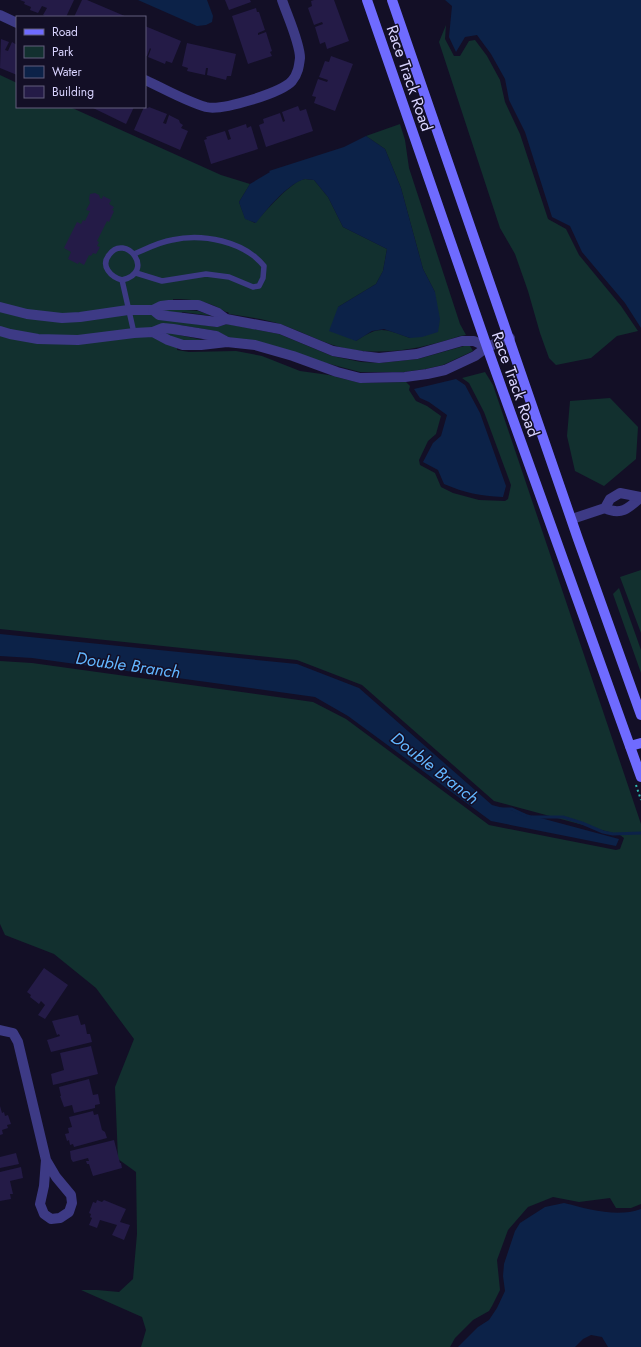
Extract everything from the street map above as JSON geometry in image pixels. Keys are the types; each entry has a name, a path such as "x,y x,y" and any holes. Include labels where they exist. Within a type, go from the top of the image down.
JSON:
{"main road":[{"name":"Race Track Road","path":"367,0 487,348 641,777"},
{"name":"Race Track Road","path":"392,0 641,715"},
{"path":"630,746 641,742"}],"street":[{"path":"146,80 208,107 228,107 283,88 297,74 300,57 298,45 282,0"},
{"path":"0,15 16,23"},
{"path":"0,307 27,314 62,318 128,310 153,310 169,305 198,305 218,313 226,319 280,329 333,351 379,358 417,354 462,340 474,340 487,348"},
{"path":"153,310 159,315 217,322 226,319"},
{"path":"0,331 38,339 78,340 153,332 163,328 216,336 227,342"},
{"path":"153,332 168,340 183,345 202,345 227,342 255,345 360,378 405,377 445,370 510,338"},
{"path":"605,508 610,499 620,493 641,497"},
{"path":"572,519 605,508 612,511 624,511 641,497"},
{"path":"0,1030 13,1033 18,1042 46,1160 56,1177 71,1195 72,1204 69,1212 60,1218 51,1219 44,1214 40,1204 44,1186 46,1160"}],"lane":[{"path":"134,254 171,240 192,237 227,243 253,255 264,266 263,278 259,286 253,288 229,277 214,275 206,274 162,281 136,273"},
{"path":"117,248 125,248 134,254 138,264 136,273 129,278 122,280 114,278 109,273 106,268 107,258 110,253 117,248"},
{"path":"122,280 134,333"}],"green space":[{"path":"446,25 445,39 454,56 460,56 469,41 475,40 487,56 500,80 505,102 520,134 548,219 566,229 579,255 621,306 638,331 617,336 591,358 556,365 549,358 515,254 500,228 439,42"},
{"path":"0,75 16,83 16,108 72,108 221,175 250,184 239,202 245,218 255,223 278,198 293,185 305,179 314,180 328,197 343,227 387,249 383,271 376,284 338,307 356,341 371,333 382,330 394,332 410,338 435,292 423,269 401,188 385,149 366,136 400,124 405,140 409,168 460,324 466,335 405,350 377,352 363,351 332,345 277,323 229,314 220,308 200,301 173,299 173,309 198,311 213,316 182,312 181,322 217,327 227,324 279,334 332,356 361,362 380,363 418,359 464,346 470,346 473,351 443,365 425,369 404,372 360,372 228,337 216,331 180,325 179,335 203,340 177,340 177,350 189,352 236,351 262,356 300,371 329,375 360,383 406,382 410,386 409,390 416,401 427,406 441,416 436,434 428,441 419,460 420,465 435,473 441,487 453,493 479,500 505,501 508,499 511,485 484,412 469,383 462,378 485,372 493,385 641,824 641,1204 631,1208 616,1208 610,1198 579,1202 553,1197 528,1207 508,1230 497,1260 500,1290 492,1306 489,1311 473,1320 455,1338 450,1347 141,1347 146,1330 142,1317 81,1290 119,1292 133,1279 137,1234 136,1172 118,1159 115,1087 134,1039 96,988 54,954 5,935 0,924 0,661 32,663 313,702 346,719 489,825 616,850 620,849 624,838 620,835 494,801 362,685 297,660 0,629"},
{"path":"610,398 638,427 636,459 604,486 575,471 567,436 570,401"},
{"path":"641,570 641,633 620,577"},
{"path":"619,588 641,650 641,673 613,594"}],"water":[{"path":"138,0 207,0 213,16 212,22 206,25 197,26"},
{"path":"445,0 641,0 641,328 625,303 582,252 570,226 552,217 525,132 509,100 505,79 491,54 477,35 465,37 456,52 449,37 452,6"},
{"path":"366,136 385,149 401,188 423,269 435,292 440,319 438,332 422,337 410,338 384,329 372,331 356,341 329,331 338,307 376,284 383,271 387,249 343,227 328,197 314,180 303,179 289,187 256,223 245,219 239,202 250,184 270,172 269,171 344,147"},
{"path":"456,379 465,385 480,413 506,486 503,497 473,494 444,484 438,470 423,462 433,443 441,436 447,415 429,402 420,398 414,389"},
{"path":"0,634 297,664 359,688 492,805 619,839 616,846 491,821 348,716 315,697 32,658 0,656"},
{"path":"564,1203 612,1213 632,1212 641,1209 641,1347 608,1347 602,1337 591,1335 583,1339 575,1347 458,1347 478,1327 489,1320 497,1308 505,1291 503,1276 504,1264 515,1231 520,1223 545,1207"}],"building":[{"path":"20,0 74,0 66,16 45,16 43,15 47,8 42,6 38,13 30,10 31,7 24,4 25,2"},
{"path":"82,0 87,0 125,16 74,16"},
{"path":"225,0 250,0 251,2 229,10"},
{"path":"334,0 349,41 327,49 325,42 320,44 315,27 323,24 322,22 314,25 308,8 312,6 311,1"},
{"path":"256,8 257,12 259,12 265,30 258,33 258,35 266,32 272,51 270,52 272,56 248,64 232,16"},
{"path":"146,26 181,41 172,63 166,61 165,64 148,57 150,48 147,56"},
{"path":"1,39 9,42 5,50 8,51 12,42 16,44 16,75 0,68"},
{"path":"187,43 236,54 231,76 227,76 226,80 207,75 208,68 206,68 205,75 187,71 188,68 182,66"},
{"path":"331,56 353,64 335,111 314,103 316,97 312,96 318,79 327,82 328,80 319,77 325,61 329,62"},
{"path":"298,106 300,111 306,109 313,131 266,147 259,125 264,123 263,119 280,113 283,122 285,121 282,112"},
{"path":"149,107 167,114 163,123 166,124 169,115 179,120 183,125 181,128 188,131 180,150 134,130 144,108"},
{"path":"93,108 134,108 126,124"},
{"path":"246,124 247,128 251,126 258,149 211,164 204,140 207,139 206,137 225,131 228,140 231,139 228,130"},
{"path":"95,193 102,199 103,196 111,200 109,204 114,207 112,210 114,211 97,241 99,242 97,246 100,247 96,254 93,253 91,256 89,255 84,265 79,262 78,264 68,259 71,252 64,248 77,222 81,224 83,220 85,221 90,211 86,210 90,203 90,194"},
{"path":"44,968 68,985 45,1019 38,1015 45,1005 41,1001 39,1004 30,997 31,995 27,992"},
{"path":"78,1015 81,1025 85,1024 87,1034 90,1034 92,1042 51,1052 47,1040 60,1036 59,1034 57,1035 52,1021"},
{"path":"91,1046 98,1074 53,1085 51,1074 64,1070 60,1053"},
{"path":"89,1079 93,1095 98,1094 100,1104 95,1105 95,1108 74,1113 72,1105 64,1107 60,1096 59,1087"},
{"path":"0,1106 2,1113 4,1112 5,1116 8,1115 11,1124 7,1125 8,1128 2,1130 3,1134 0,1135"},
{"path":"93,1111 94,1115 98,1114 102,1130 105,1132 107,1138 74,1147 73,1144 70,1145 65,1134 69,1133 68,1128 72,1127 69,1117"},
{"path":"114,1140 122,1168 93,1176 89,1164 87,1164 86,1161 89,1161 88,1158 73,1162 71,1159 70,1151"},
{"path":"16,1153 19,1164 0,1168 0,1157"},
{"path":"21,1167 23,1178 10,1181 13,1194 10,1194 11,1199 0,1201 0,1172"},
{"path":"97,1200 102,1202 104,1200 126,1209 120,1222 130,1225 124,1240 112,1235 117,1225 100,1220 97,1228 89,1225 92,1218 90,1217 91,1214 89,1213 93,1202 96,1203"}],"waterway":[{"name":"Double Branch","path":"500,809 512,809 525,815"},
{"name":"Double Branch","path":"532,817 563,817 603,832 613,834 641,833"}]}
